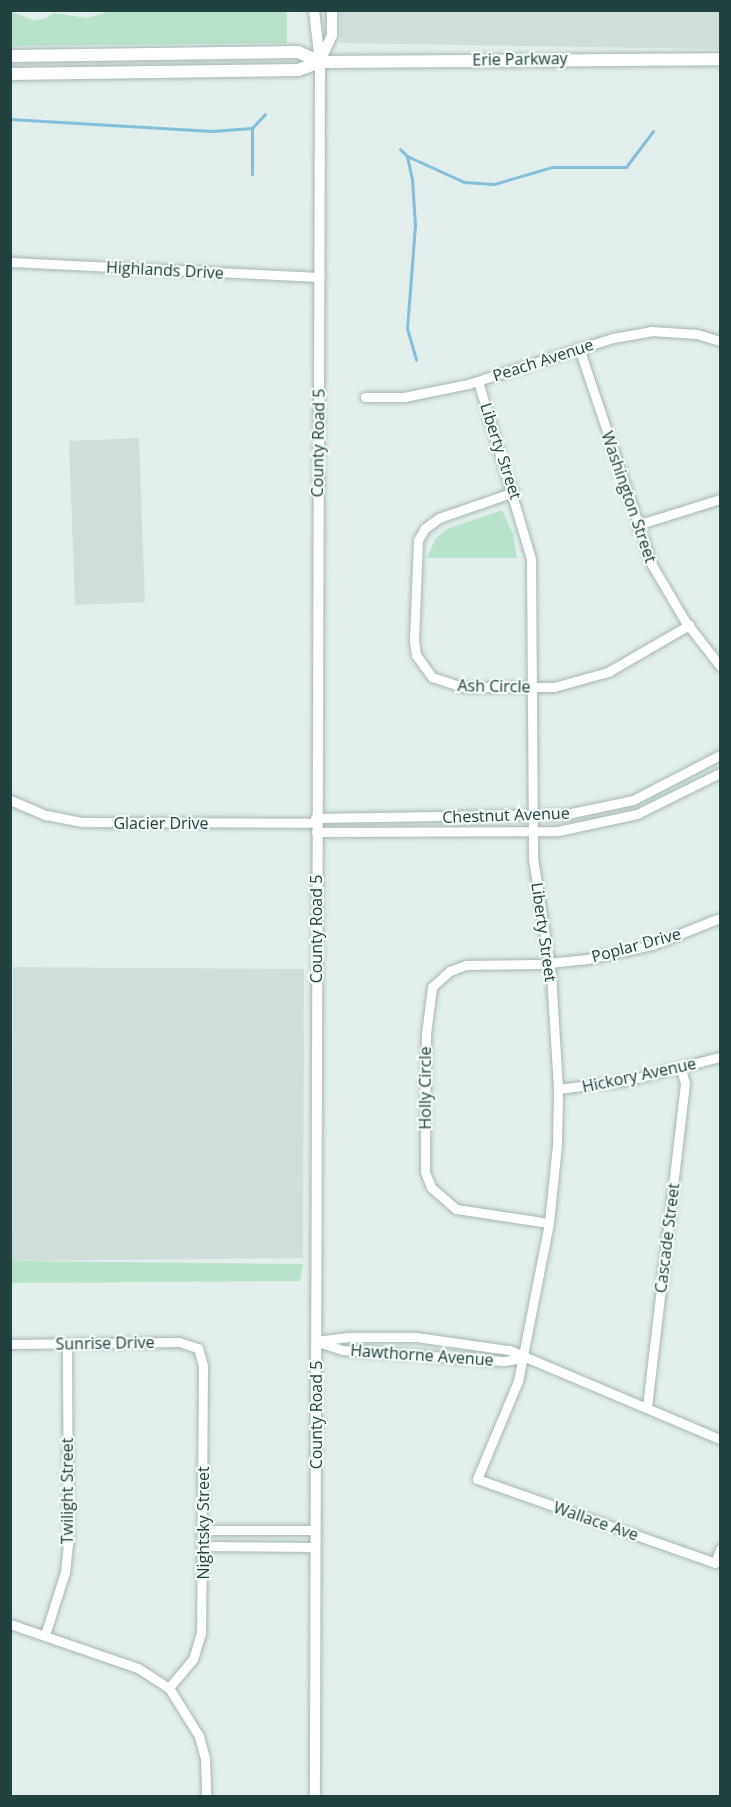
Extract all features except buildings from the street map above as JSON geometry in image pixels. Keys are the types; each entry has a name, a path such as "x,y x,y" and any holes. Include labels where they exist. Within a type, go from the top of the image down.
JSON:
{"main road":[{"name":"Erie Parkway","path":"10,56 298,52 320,62"},
{"name":"Erie Parkway","path":"10,74 298,70 320,62 720,59"}],"street":[{"name":"County Road 5","path":"314,10 320,62 316,824 315,1797"},
{"name":"County Road 5","path":"320,62 332,35 332,10"},
{"name":"Highlands Drive","path":"10,262 320,277"},
{"name":"Peach Avenue","path":"365,397 404,397 478,381 579,348 651,331 697,334 720,340"},
{"name":"Washington Street","path":"579,348 637,525 661,582 689,625 720,666"},
{"name":"Liberty Street","path":"477,1479 518,1381 549,1224 557,1145 558,1089 549,963 532,817 531,559 514,492 478,381"},
{"name":"Ash Circle","path":"514,492 439,518 425,528 415,554 414,641 422,666 446,684 554,687 608,672 689,625"},
{"path":"637,525 720,499"},
{"name":"Chestnut Avenue","path":"316,824 532,817 588,811 633,800 720,755"},
{"name":"Chestnut Avenue","path":"316,824 533,833 583,827 637,814 720,773"},
{"name":"Glacier Drive","path":"10,801 46,815 82,822 316,824"},
{"name":"Poplar Drive","path":"549,963 652,945 720,918"},
{"name":"Holly Circle","path":"549,963 466,965 450,971 432,987 426,1034 425,1134 425,1172 441,1199 456,1209 549,1224"},
{"name":"Hickory Avenue","path":"558,1089 681,1069 720,1057"},
{"name":"Cascade Street","path":"647,1407 685,1083 681,1069"},
{"name":"Hawthorne Avenue","path":"316,1341 347,1337 447,1340 509,1350 522,1358 647,1407 720,1439"},
{"name":"Hawthorne Avenue","path":"316,1341 342,1350 504,1361 522,1358"},
{"name":"Sunrise Drive","path":"10,1344 179,1342 198,1348"},
{"name":"Twilight Street","path":"45,1635 65,1572 68,1544 68,1343"},
{"name":"Nightsky Street","path":"169,1688 193,1659 201,1633 203,1366 198,1348"},
{"name":"Wallace Ave","path":"477,1479 715,1563 720,1549"},
{"path":"203,1530 315,1530"},
{"path":"203,1546 315,1547"},
{"path":"10,1624 138,1668 169,1688 199,1736 205,1759 206,1797"}],"shaded area":[{"path":"340,11 720,11 720,49 340,43"},
{"path":"139,438 145,602 75,605 69,441"},
{"path":"13,967 304,969 303,1258 12,1261"}],"green space":[{"path":"113,10 287,11 287,43 11,46 11,11 33,20 44,19 54,13 87,18"},
{"path":"502,510 513,534 517,558 427,558 435,539 447,529"},
{"path":"11,1261 303,1264 300,1281 11,1283"}],"waterway":[{"path":"10,119 212,131 252,128 265,114"},
{"path":"252,128 252,174"},
{"path":"407,156 464,182 494,184 552,167 626,167 653,131"},
{"path":"400,149 407,156 412,179 415,225 407,328 416,360"}]}
